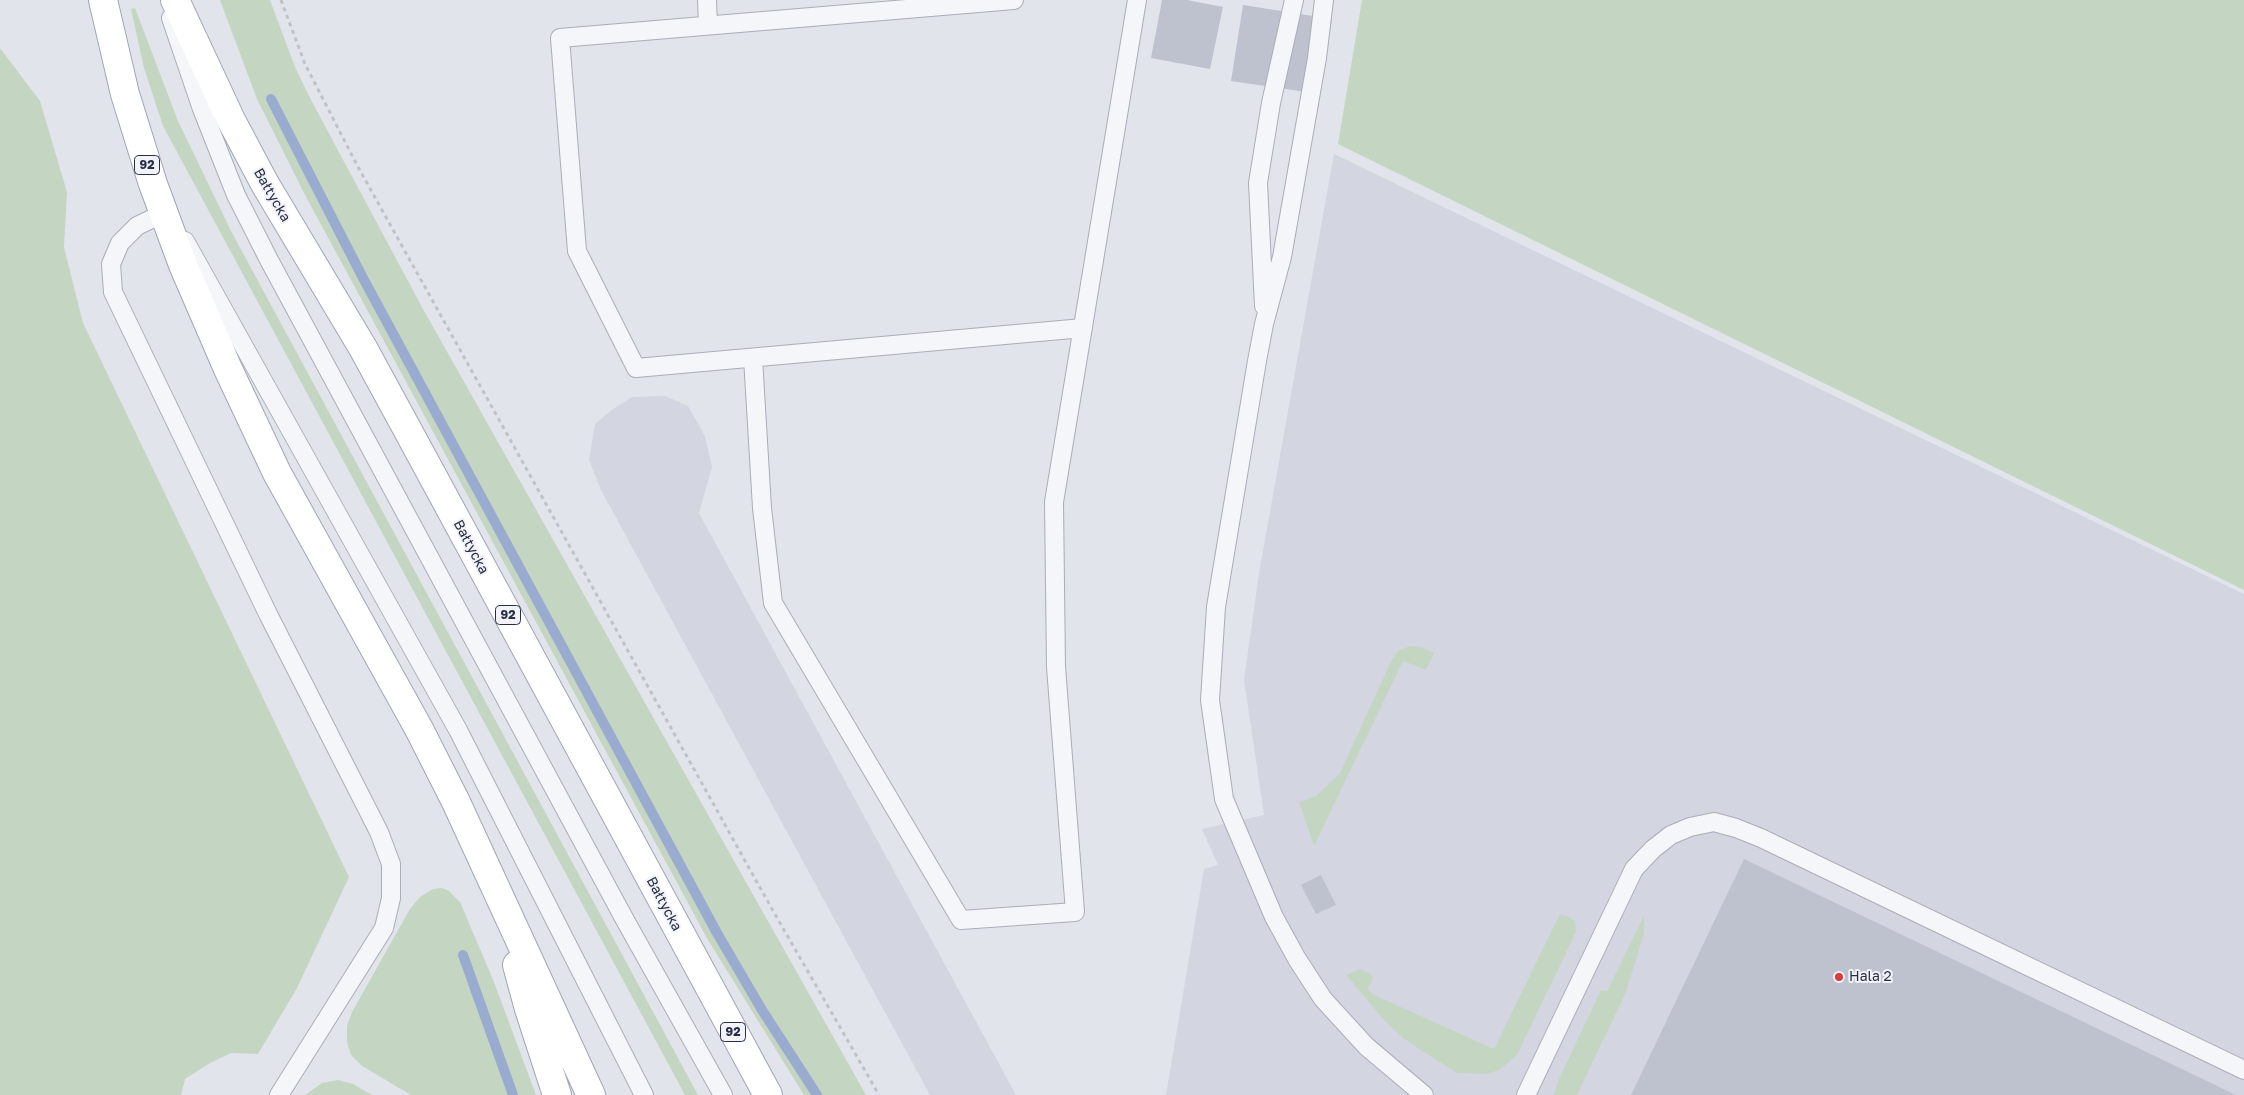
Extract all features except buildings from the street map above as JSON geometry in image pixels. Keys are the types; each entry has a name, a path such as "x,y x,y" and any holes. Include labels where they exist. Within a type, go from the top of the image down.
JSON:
{"main road":[{"name":"92","path":"103,0 128,103 153,184 187,273 253,425 342,592 419,729 499,893 591,1095"},
{"name":"Bałtycka","path":"175,0 231,120 265,184 362,348 406,427 768,1095"},
{"path":"499,893 529,1009 557,1095"}],"lane":[{"path":"165,0 202,109 236,195 268,260 723,1095"},
{"path":"707,0 708,26"},
{"path":"1014,0 560,38 577,251 636,368 1083,328"},
{"path":"753,358 762,508 773,603 778,613 961,920 1075,912 1056,667 1054,502 1137,0"},
{"path":"1264,324 1258,183 1271,103 1294,0"},
{"path":"1324,0 1317,58 1282,257 1264,324 1216,607 1210,700 1224,799 1274,917 1297,960 1323,999 1366,1046 1424,1095"},
{"path":"153,184 458,730 644,1095"},
{"path":"164,213 137,226 120,243 111,264 113,292 268,614 379,832 391,864 391,898 384,928 278,1095"},
{"path":"1526,1095 1634,869 1652,849 1670,835 1690,827 1714,822 1761,838 2244,1070"},
{"path":"626,920 736,1095"}],"path":[{"path":"281,0 305,64 358,167 772,909 879,1095"}],"shaded area":[{"path":"1334,154 2244,594 2244,1095 1166,1095 1204,869 1218,865 1202,829 1264,815 1244,680 1259,573"},
{"path":"665,396 688,406 705,436 712,467 699,513 1016,1095 930,1095 601,490 589,460 595,424 613,409 632,397"}],"green space":[{"path":"220,0 270,0 295,67 310,98 423,309 866,1095 804,1095 708,940 305,195 257,99"},
{"path":"1362,0 2244,0 2244,590 1338,144"},
{"path":"135,8 178,121 231,231 698,1095 685,1095 163,126 144,68 131,9"},
{"path":"0,48 40,101 67,192 64,247 83,323 349,877 297,988 258,1054 231,1053 210,1063 185,1079 181,1095 0,1095"},
{"path":"1410,646 1421,647 1434,653 1426,670 1403,661 1314,846 1299,802 1316,796 1340,773 1391,661 1398,651"},
{"path":"442,888 449,891 460,902 494,982 536,1095 411,1095 362,1066 351,1055 347,1042 347,1026 352,1012 410,909 420,897 433,889"},
{"path":"1560,914 1570,917 1575,922 1576,932 1517,1055 1499,1070 1487,1074 1457,1073 1402,1037 1383,1019 1346,975 1360,969 1371,974 1373,978 1368,989 1372,994 1494,1049"},
{"path":"1644,916 1644,933 1626,992 1577,1095 1554,1095 1559,1079 1601,990 1607,991"},
{"path":"338,1080 353,1084 372,1095 305,1095 322,1083"}],"waterway":[{"path":"271,99 363,278 717,933 762,1010 817,1095"},
{"path":"463,955 513,1095"}],"place":[{"name":"Hala 2","path":"1839,977"}]}
